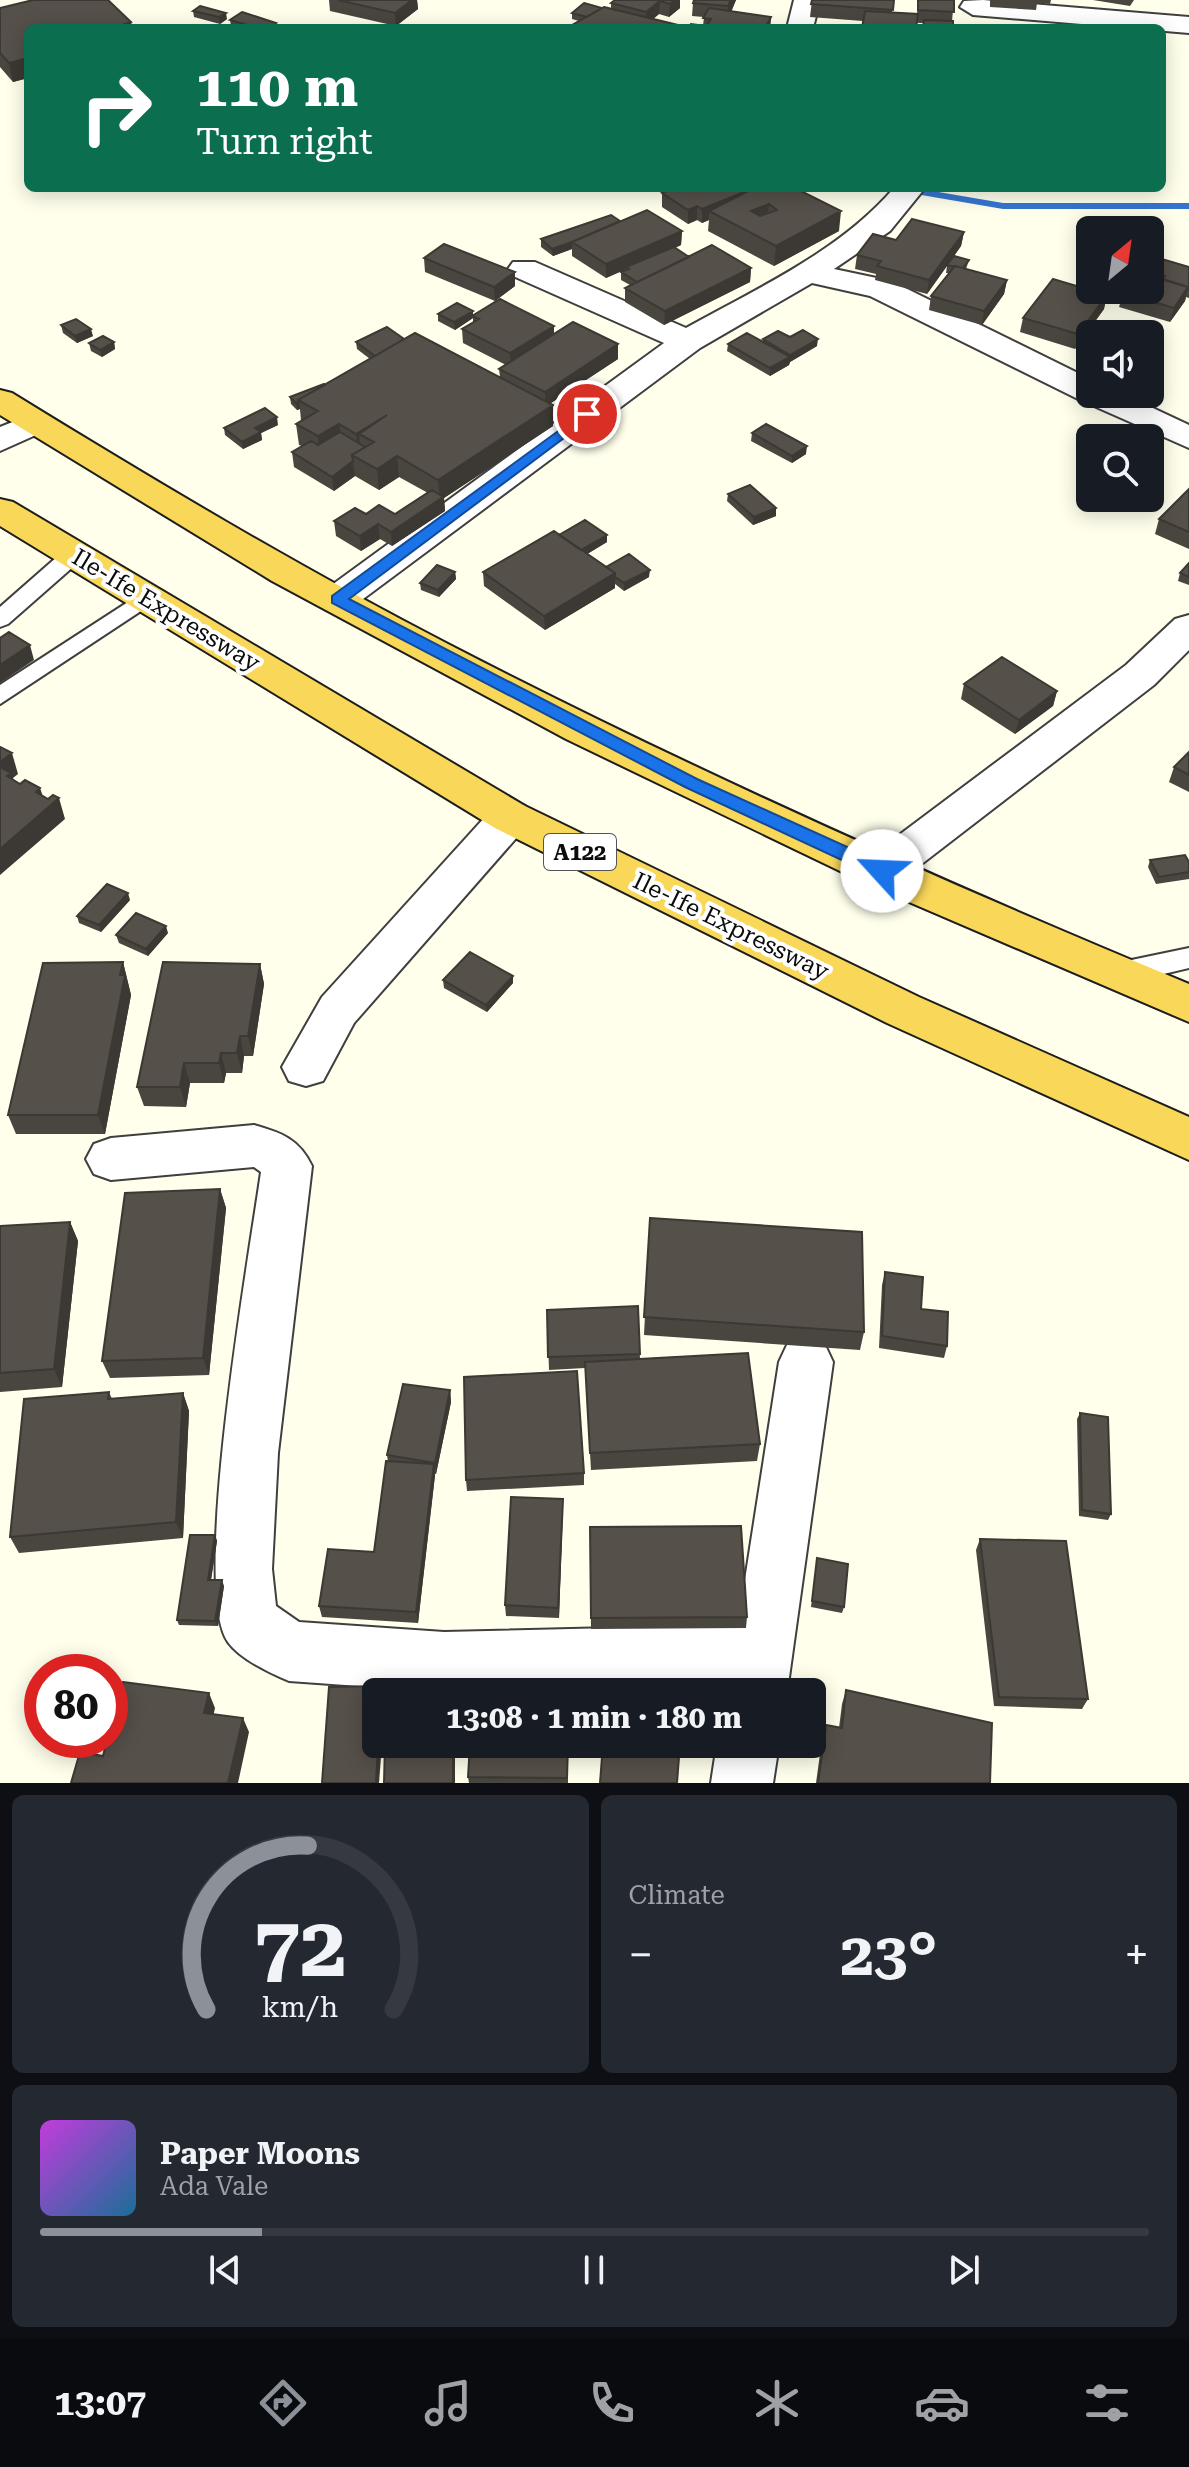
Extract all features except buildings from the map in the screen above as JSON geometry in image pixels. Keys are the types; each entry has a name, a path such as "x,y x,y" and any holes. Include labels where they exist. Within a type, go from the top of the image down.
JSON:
{"highway":[{"path":"0,400 191,517 338,599 691,783 882,871 1189,1004"},
{"name":"Ile-Ife Expressway","path":"0,510 510,817 903,1010 1189,1139"}],"street":[{"path":"801,24 807,0"},
{"path":"971,12 1189,25"},
{"path":"338,599 688,341 807,273 879,225 907,192"},
{"path":"524,269 688,341"},
{"path":"807,273 880,288 1076,385"},
{"path":"1125,408 1189,438"},
{"path":"0,441 35,423"},
{"path":"882,871 1140,675 1189,628"},
{"path":"306,1067 338,1010 510,817"},
{"path":"111,1159 254,1146 273,1151 287,1166 250,1453 243,1569 249,1622 289,1651 444,1662 760,1673 806,1362"},
{"path":"742,1783 746,1758"}],"lane":[{"path":"0,619 74,554"},
{"path":"0,696 145,598"},
{"path":"1117,974 1189,958"}],"waterway":[{"path":"921,192 1003,206 1189,206"}],"route":[{"path":"587,414 338,599 509,691 691,783 882,871"}]}
